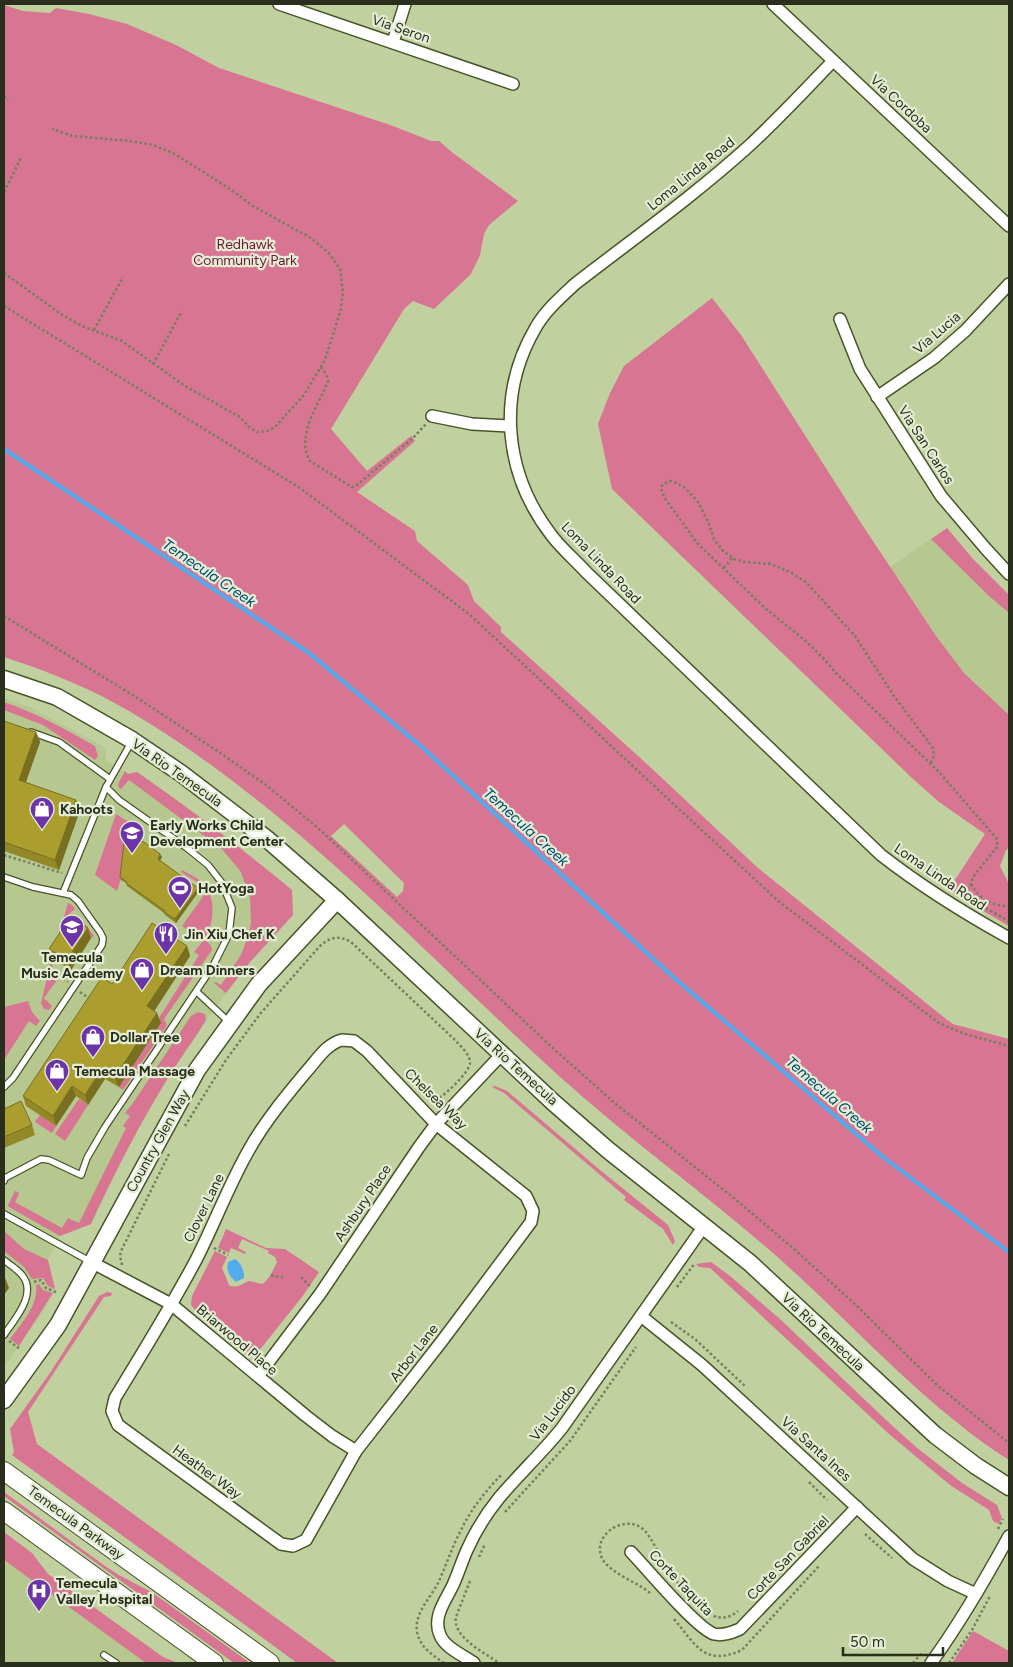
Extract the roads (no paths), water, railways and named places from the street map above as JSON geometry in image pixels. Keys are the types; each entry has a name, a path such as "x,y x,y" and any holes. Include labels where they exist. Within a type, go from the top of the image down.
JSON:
{"main road":[{"name":"Temecula Parkway","path":"4,1470 270,1663"},
{"path":"4,1511 214,1663"}],"street":[{"name":"Via Seron","path":"279,4 513,84"},
{"path":"392,42 405,4"},
{"name":"Via Cordoba","path":"773,4 1009,226"},
{"name":"Loma Linda Road","path":"833,61 778,118 735,158 574,284 553,304 537,326 524,352 514,385 509,426 517,469 532,506 552,537 586,572 881,855 967,915 1009,938"},
{"name":"Via Lucia","path":"877,397 934,358 965,331 1009,284"},
{"name":"Via San Carlos","path":"840,319 860,369 941,496 1009,574"},
{"path":"432,416 472,424 509,426"},
{"name":"Via Rio Temecula","path":"4,679 57,697 132,740 182,774 267,839 337,900 608,1150 750,1263 935,1435 976,1466 1009,1487"},
{"name":"Country Glen Way","path":"4,1400 58,1325 197,1070 259,984 337,900"},
{"name":"Chelsea Way","path":"333,1042 342,1040 354,1041 368,1051 436,1124 517,1188"},
{"name":"Clover Lane","path":"115,1398 196,1259 249,1150 283,1099 333,1042"},
{"name":"Ashbury Place","path":"258,1376 320,1294 436,1124 502,1054"},
{"name":"Arbor Lane","path":"306,1540 356,1451 442,1341 531,1222 532,1211 530,1203 526,1196 517,1188"},
{"name":"Via Lucido","path":"474,1663 451,1648 440,1636 437,1622 467,1550 484,1519 499,1498 562,1428 704,1226"},
{"name":"Briarwood Place","path":"93,1263 171,1304 332,1436 356,1451"},
{"name":"Via Santa Ines","path":"641,1316 702,1365 913,1559 948,1581 976,1594"},
{"name":"Heather Way","path":"115,1398 112,1411 118,1425 281,1544 293,1546 306,1540"},
{"name":"Corte San Gabriel","path":"740,1629 857,1507"},
{"path":"930,1663 952,1635 1009,1536"},
{"name":"Corte Taquita","path":"631,1552 698,1625 714,1634 728,1634 740,1629"}],"lane":[{"path":"22,728 59,742 110,779"},
{"path":"62,893 106,787 132,740"},
{"path":"4,1180 41,1159 49,1160 81,1175 87,1158 105,1127 197,992 229,934 232,908 222,883 208,865 119,800 106,787"},
{"path":"4,877 33,887 71,896 78,901 103,938 102,945 13,1078 4,1087"},
{"path":"197,992 230,1023"},
{"path":"4,1214 93,1263"},
{"path":"4,1260 24,1276 28,1293 25,1302 4,1336"},
{"path":"104,1655 116,1663"}],"water":[{"path":"235,1259 242,1267 244,1278 236,1282 227,1268 228,1262"}],"waterway":[{"name":"Temecula Creek","path":"4,449 309,653 423,748 672,976 883,1157 1009,1252"}],"place":[{"name":"Kahoots","path":"42,830"},
{"name":"Early Works Child Development Center","path":"132,854"},
{"name":"HotYoga","path":"180,909"},
{"name":"Temecula Music Academy","path":"72,948"},
{"name":"Jin Xiu Chef K","path":"166,955"},
{"name":"Dream Dinners","path":"142,991"},
{"name":"Dollar Tree","path":"93,1058"},
{"name":"Temecula Massage","path":"57,1092"},
{"name":"Temecula Valley Hospital","path":"39,1612"}],"park label":[{"name":"Redhawk Community Park","path":"245,252"}]}
